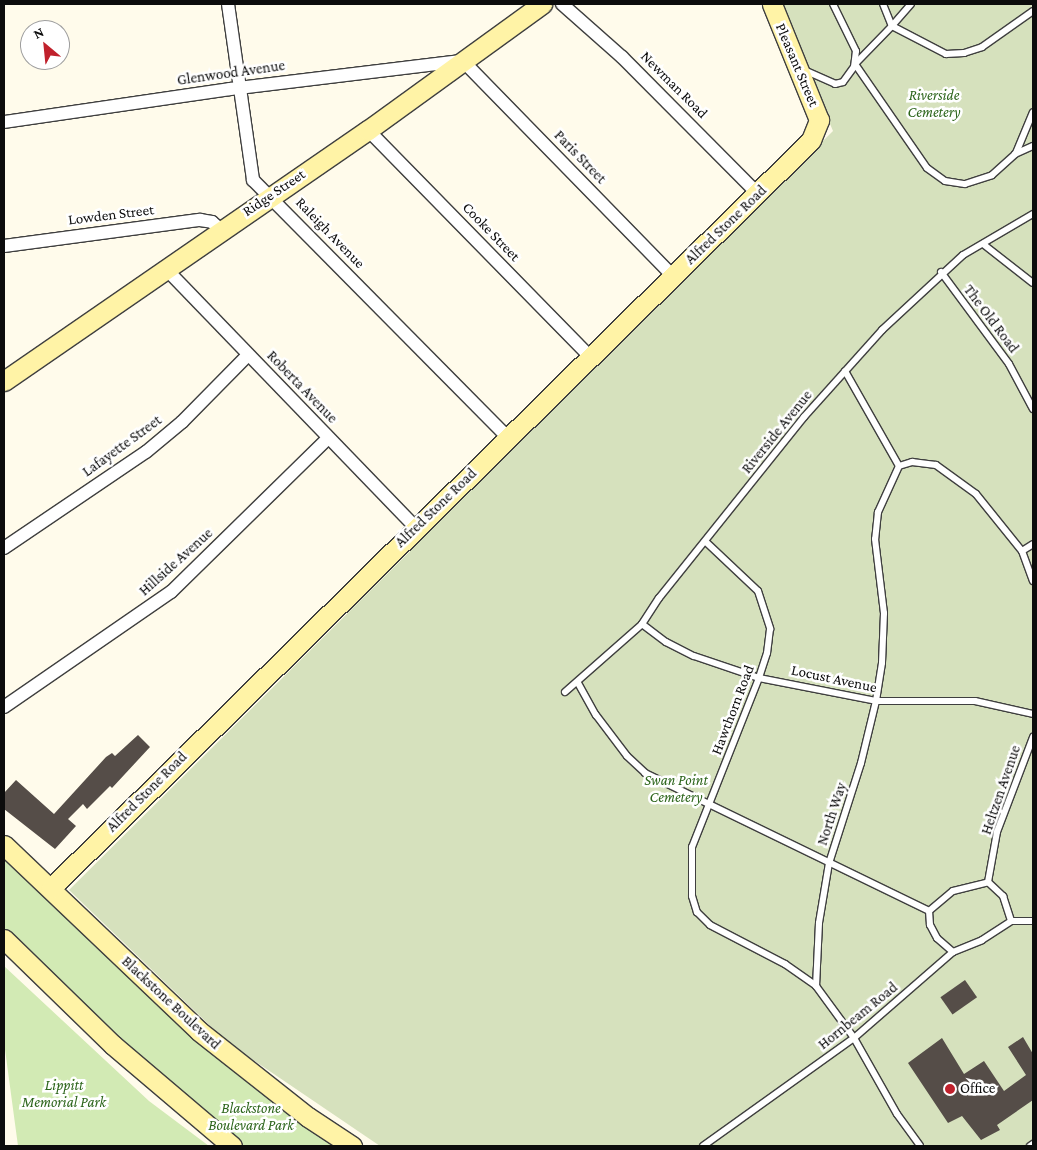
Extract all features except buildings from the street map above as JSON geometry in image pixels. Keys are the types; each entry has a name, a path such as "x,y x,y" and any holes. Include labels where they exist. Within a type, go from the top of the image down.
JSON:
{"street":[{"name":"Raleigh Avenue","path":"228,4 253,180 267,197 280,204 508,438"},
{"name":"Ridge Street","path":"4,381 166,269 220,229 368,130 542,4"},
{"name":"Newman Road","path":"562,4 622,57 758,194"},
{"name":"Pleasant Street","path":"772,4 816,111 819,127"},
{"name":"Glenwood Avenue","path":"4,122 240,88 463,61"},
{"name":"Paris Street","path":"463,61 673,276"},
{"name":"Alfred Stone Road","path":"51,888 758,194 811,140 819,127"},
{"name":"Cooke Street","path":"368,130 590,358"},
{"name":"Lowden Street","path":"4,246 200,220 212,222 220,229"},
{"name":"Roberta Avenue","path":"166,269 416,528"},
{"name":"Lafayette Street","path":"4,548 146,452 182,422 248,355"},
{"name":"Hillside Avenue","path":"4,707 171,592 328,438"},
{"name":"Blackstone Boulevard","path":"4,845 199,1031 308,1117 352,1146"},
{"path":"4,939 11,952 113,1045 232,1146"}],"lane":[{"path":"833,4 856,51 855,64 927,168 940,178 965,184 992,175 1015,154 1033,146"},
{"path":"883,4 892,26 946,54 958,54 982,47 1033,12"},
{"path":"798,67 835,84 843,82 855,64 911,4"},
{"path":"1015,154 1033,112"},
{"name":"Riverside Avenue","path":"565,692 578,683 642,624 659,598 845,371 882,330 941,272 982,244 1033,214"},
{"path":"982,244 1033,283"},
{"name":"The Old Road","path":"941,272 1009,364 1033,409"},
{"path":"845,371 899,466 912,462 936,465 976,494 1022,551 1033,581"},
{"name":"North Way","path":"816,986 819,923 829,863 862,763 876,702 882,663 884,613 876,530 878,512 899,466"},
{"name":"Hawthorn Road","path":"706,542 758,591 770,630 768,653 692,847 689,873 697,912 710,925 785,964 816,986"},
{"path":"1022,551 1033,544"},
{"name":"Locust Avenue","path":"642,624 666,642 694,656 759,678 876,702 975,701 1033,714"},
{"path":"578,683 596,715 627,756 645,773 709,806 929,910"},
{"name":"Heltzen Avenue","path":"988,882 997,832 1033,737"},
{"path":"929,910 953,891 988,882 1003,896 1011,921 1033,920"},
{"path":"929,910 930,925 937,938 953,952"},
{"name":"Hornbeam Road","path":"703,1146 854,1038 953,952 982,940 1011,921"},
{"path":"816,986 854,1038 897,1114 920,1146"}],"green space":[{"name":"Swan Point Cemetery","path":"780,4 1033,4 1033,1146 380,1146 228,1043 69,890 833,131"},
{"name":"Blackstone Boulevard Park","path":"4,852 347,1146 244,1146 123,1046 4,930"},
{"name":"Lippitt Memorial Park","path":"4,966 149,1101 209,1146 18,1146 4,1042"}],"place":[{"name":"Office","path":"950,1089"}],"park label":[{"name":"Riverside Cemetery","path":"934,104"}]}
